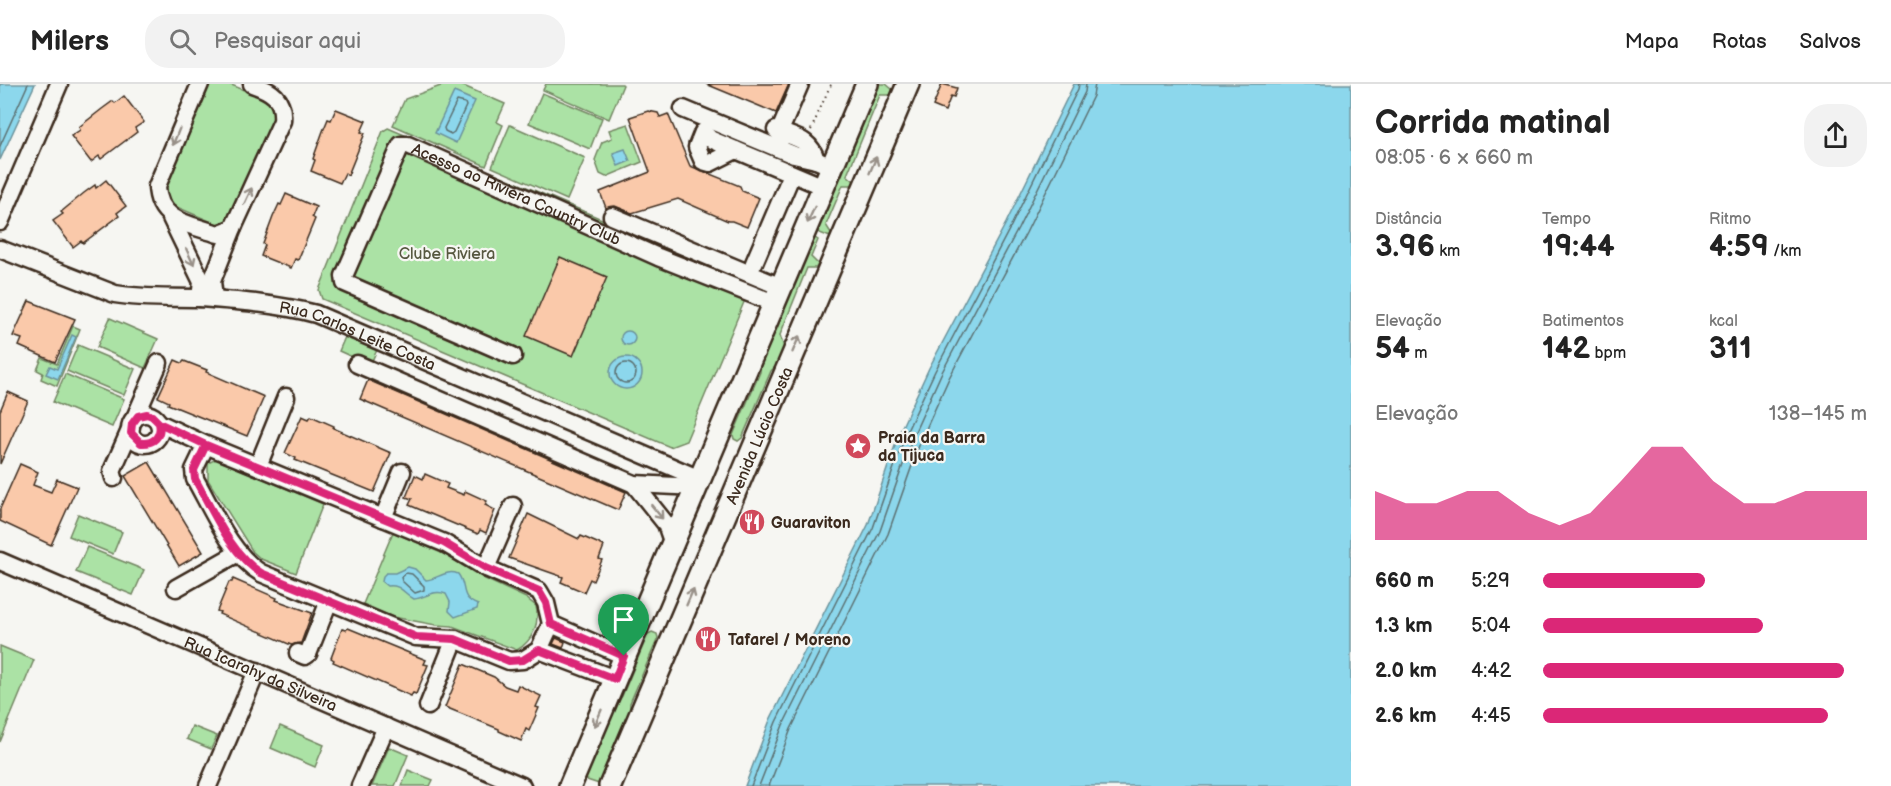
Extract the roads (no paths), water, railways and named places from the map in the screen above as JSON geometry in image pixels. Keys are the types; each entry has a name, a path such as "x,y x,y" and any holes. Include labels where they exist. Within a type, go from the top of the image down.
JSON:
{"main road":[{"path":"570,786 777,295 822,168 867,84"},
{"name":"Avenida Lúcio Costa","path":"610,786 908,84"},
{"path":"744,374 727,438 731,446 736,448 743,446 773,398"},
{"path":"625,654 646,628 651,625 663,629 664,634 644,705"}],"street":[{"path":"0,222 59,84"},
{"path":"200,84 157,186 157,197 171,218 202,282 207,299"},
{"path":"207,299 233,228 282,121 283,110 280,101 269,92 252,84"},
{"path":"778,137 800,84"},
{"path":"683,110 778,137 804,159 822,168"},
{"name":"Acesso ao Riviera Country Club","path":"513,356 345,283 344,276 401,145 408,145 658,257 777,295"},
{"path":"736,150 792,174 822,168"},
{"path":"754,262 792,174"},
{"path":"612,216 777,295"},
{"path":"171,218 218,234 233,228"},
{"name":"Rua Carlos Leite Costa","path":"0,249 116,294 132,297 207,299 289,308 316,314 699,483"},
{"path":"114,478 112,471 159,363"},
{"path":"357,364 634,484 699,483"},
{"path":"258,466 286,397"},
{"path":"159,423 160,432 151,443 141,443 131,433 138,416 147,414 159,423 206,445 444,543 486,568 539,591 546,603 551,624 539,650 523,660 509,661 455,639 416,637 261,573 250,566 238,553 194,475 194,470 206,445"},
{"path":"379,516 399,471"},
{"path":"634,484 666,524 672,544"},
{"path":"486,568 513,506"},
{"path":"176,588 238,553"},
{"name":"Rua Icarahy da Silveira","path":"0,561 522,786"},
{"path":"298,653 305,656 308,654 332,602"},
{"path":"321,661 316,658 315,654 332,602"},
{"path":"551,624 625,654"},
{"path":"428,706 455,639"},
{"path":"580,665 589,641"},
{"path":"539,650 615,679"},
{"path":"208,786 257,671"},
{"path":"360,786 386,727"}],"water":[{"path":"0,84 35,84 0,160"},
{"path":"1074,84 1351,84 1351,786 745,786 770,720 868,525 900,431 929,368 1006,223"},
{"path":"454,92 475,101 456,143 435,133"},
{"path":"625,149 630,161 618,166 613,153"},
{"path":"628,331 633,333 635,338 633,343 628,345 623,343 621,338 623,333"},
{"path":"72,335 76,337 58,379 46,374 50,366 57,369"},
{"path":"626,357 638,361 642,373 638,385 626,389 614,385 610,373 614,361"},
{"path":"408,567 415,569 426,580 446,573 458,574 468,599 478,605 477,609 455,617 449,611 450,602 446,594 433,593 414,599 399,588 387,586 382,582 386,573 395,573"}],"place":[{"name":"Praia da Barra da Tijuca","path":"858,446"},
{"name":"Guaraviton","path":"752,522"},
{"name":"Tafarel / Moreno","path":"708,639"}],"park label":[{"name":"Clube Riviera","path":"447,253"}]}
